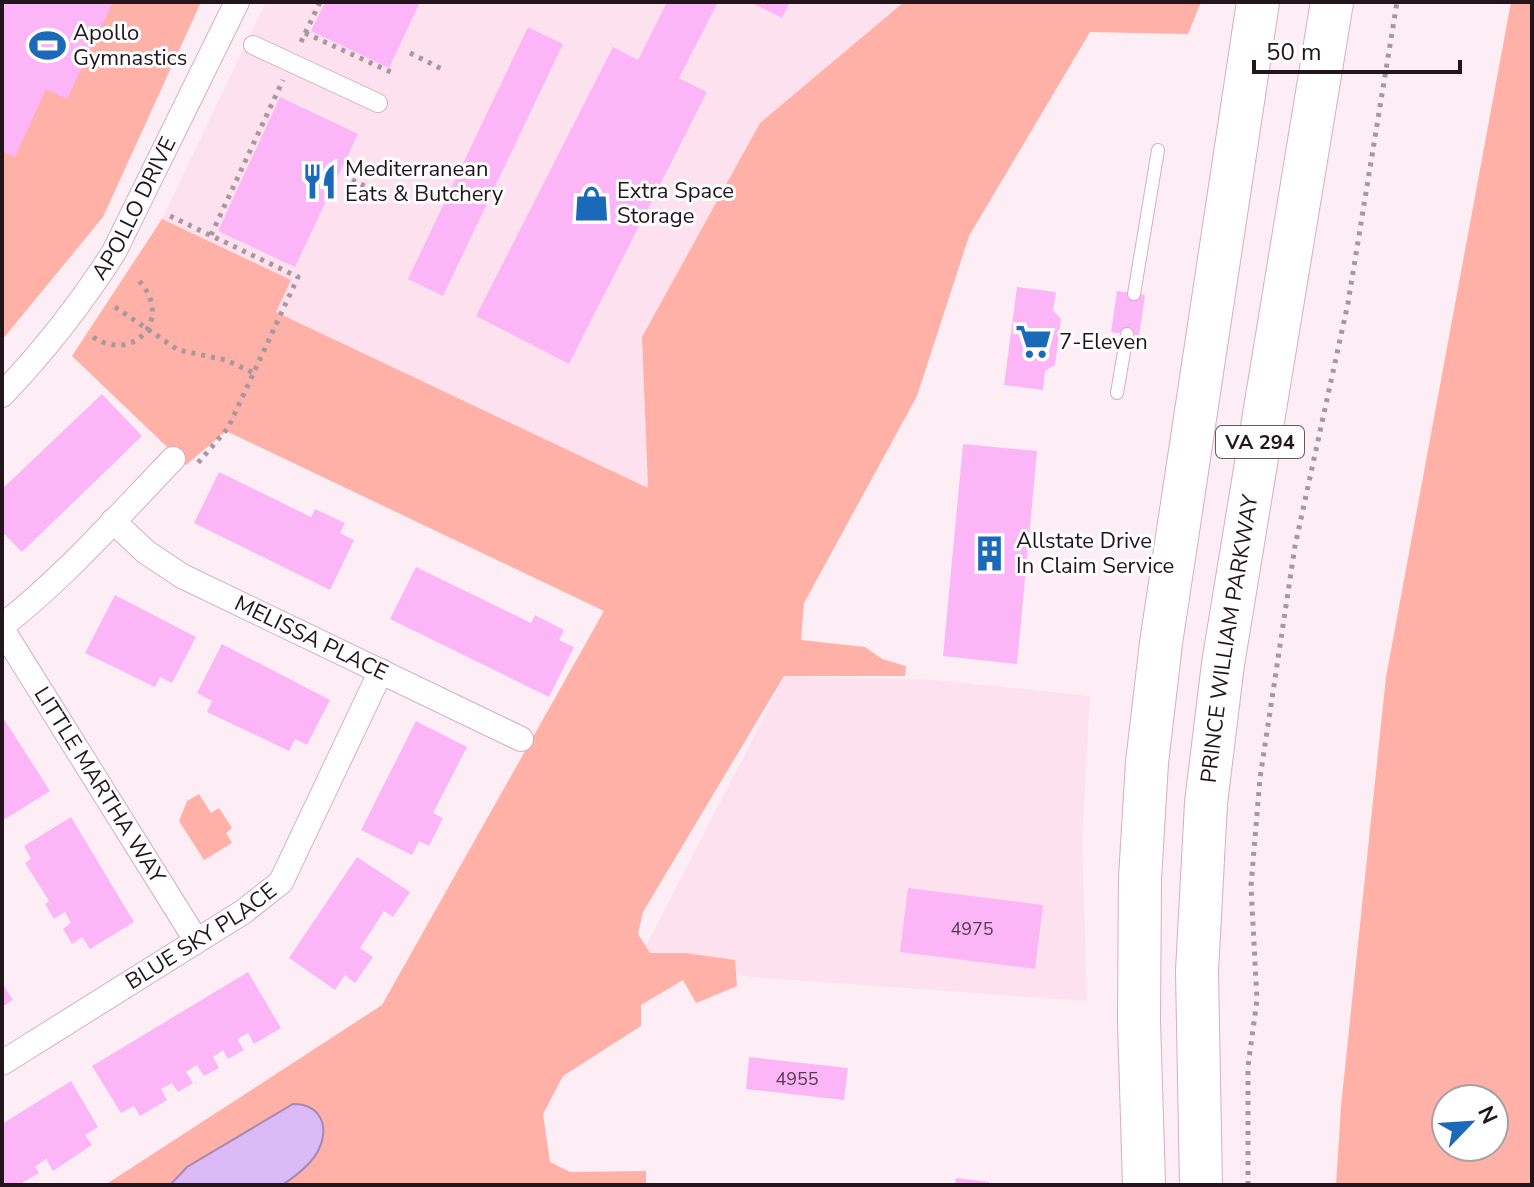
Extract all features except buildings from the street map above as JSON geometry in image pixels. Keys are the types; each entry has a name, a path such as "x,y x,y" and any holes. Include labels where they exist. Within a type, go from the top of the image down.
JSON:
{"highway":[{"name":"VA 294","path":"1144,1185 1139,1021 1140,878 1147,763 1161,643 1258,2"},
{"name":"PRINCE WILLIAM PARKWAY","path":"1201,1185 1197,971 1206,803 1223,664 1332,2"},
{"path":"1140,878 1201,884"}],"street":[{"name":"APOLLO DRIVE","path":"2,395 42,353 114,252 237,2"},
{"path":"253,45 378,103"},
{"path":"2,628 36,600 113,521 184,463"},
{"name":"MELISSA PLACE","path":"113,521 159,562 182,576 521,739"},
{"name":"LITTLE MARTHA WAY","path":"2,628 196,940"},
{"name":"BLUE SKY PLACE","path":"2,1063 253,905 281,882 381,671"}],"lane":[{"path":"1134,294 1158,150"},
{"path":"1117,393 1127,334"}],"path":[{"path":"211,235 320,2"},
{"path":"1248,1185 1248,1066 1257,1000 1251,886 1260,778 1295,546 1348,303 1397,2"},
{"path":"305,33 393,73"},
{"path":"410,53 444,70"},
{"path":"352,180 385,196"},
{"path":"170,216 298,277 228,428 184,463"},
{"path":"93,337 108,344 122,345 137,339 147,329 153,315 152,299 145,286 135,277"},
{"path":"115,307 185,353 226,360 254,373"}],"shaded area":[{"path":"2,2 201,2 103,217 2,340"},
{"path":"266,2 904,2 760,123 642,337 648,489 276,312 291,280 162,219"},
{"path":"904,2 1201,2 1188,34 1090,32 969,236 917,396 804,603 801,640 865,647 882,659 906,666 905,676 784,676 643,912 638,934 650,953 685,953 735,960 737,986 696,1003 683,980 641,1005 641,1026 563,1076 543,1114 550,1162 570,1172 646,1171 646,1185 105,1185 382,1005 604,611 226,431 186,465 72,356 162,219 291,280 276,312 648,488 642,337 760,123"},
{"path":"1511,2 1532,2 1532,1185 1336,1185 1341,1106 1386,677"},
{"path":"785,676 936,680 1090,696 1082,840 1087,1001 751,977 638,962"},
{"path":"199,794 211,813 219,808 232,828 226,833 232,843 204,860 179,821 187,801"},
{"path":"293,1104 316,1112 322,1124 322,1140 308,1165 282,1185 170,1185 187,1167"}],"place":[{"name":"Apollo Gymnastics","path":"47,46"},
{"name":"Mediterranean Eats & Butchery","path":"319,182"},
{"name":"Extra Space Storage","path":"591,204"},
{"name":"7-Eleven","path":"1033,342"},
{"name":"Allstate Drive In Claim Service","path":"990,554"}]}
